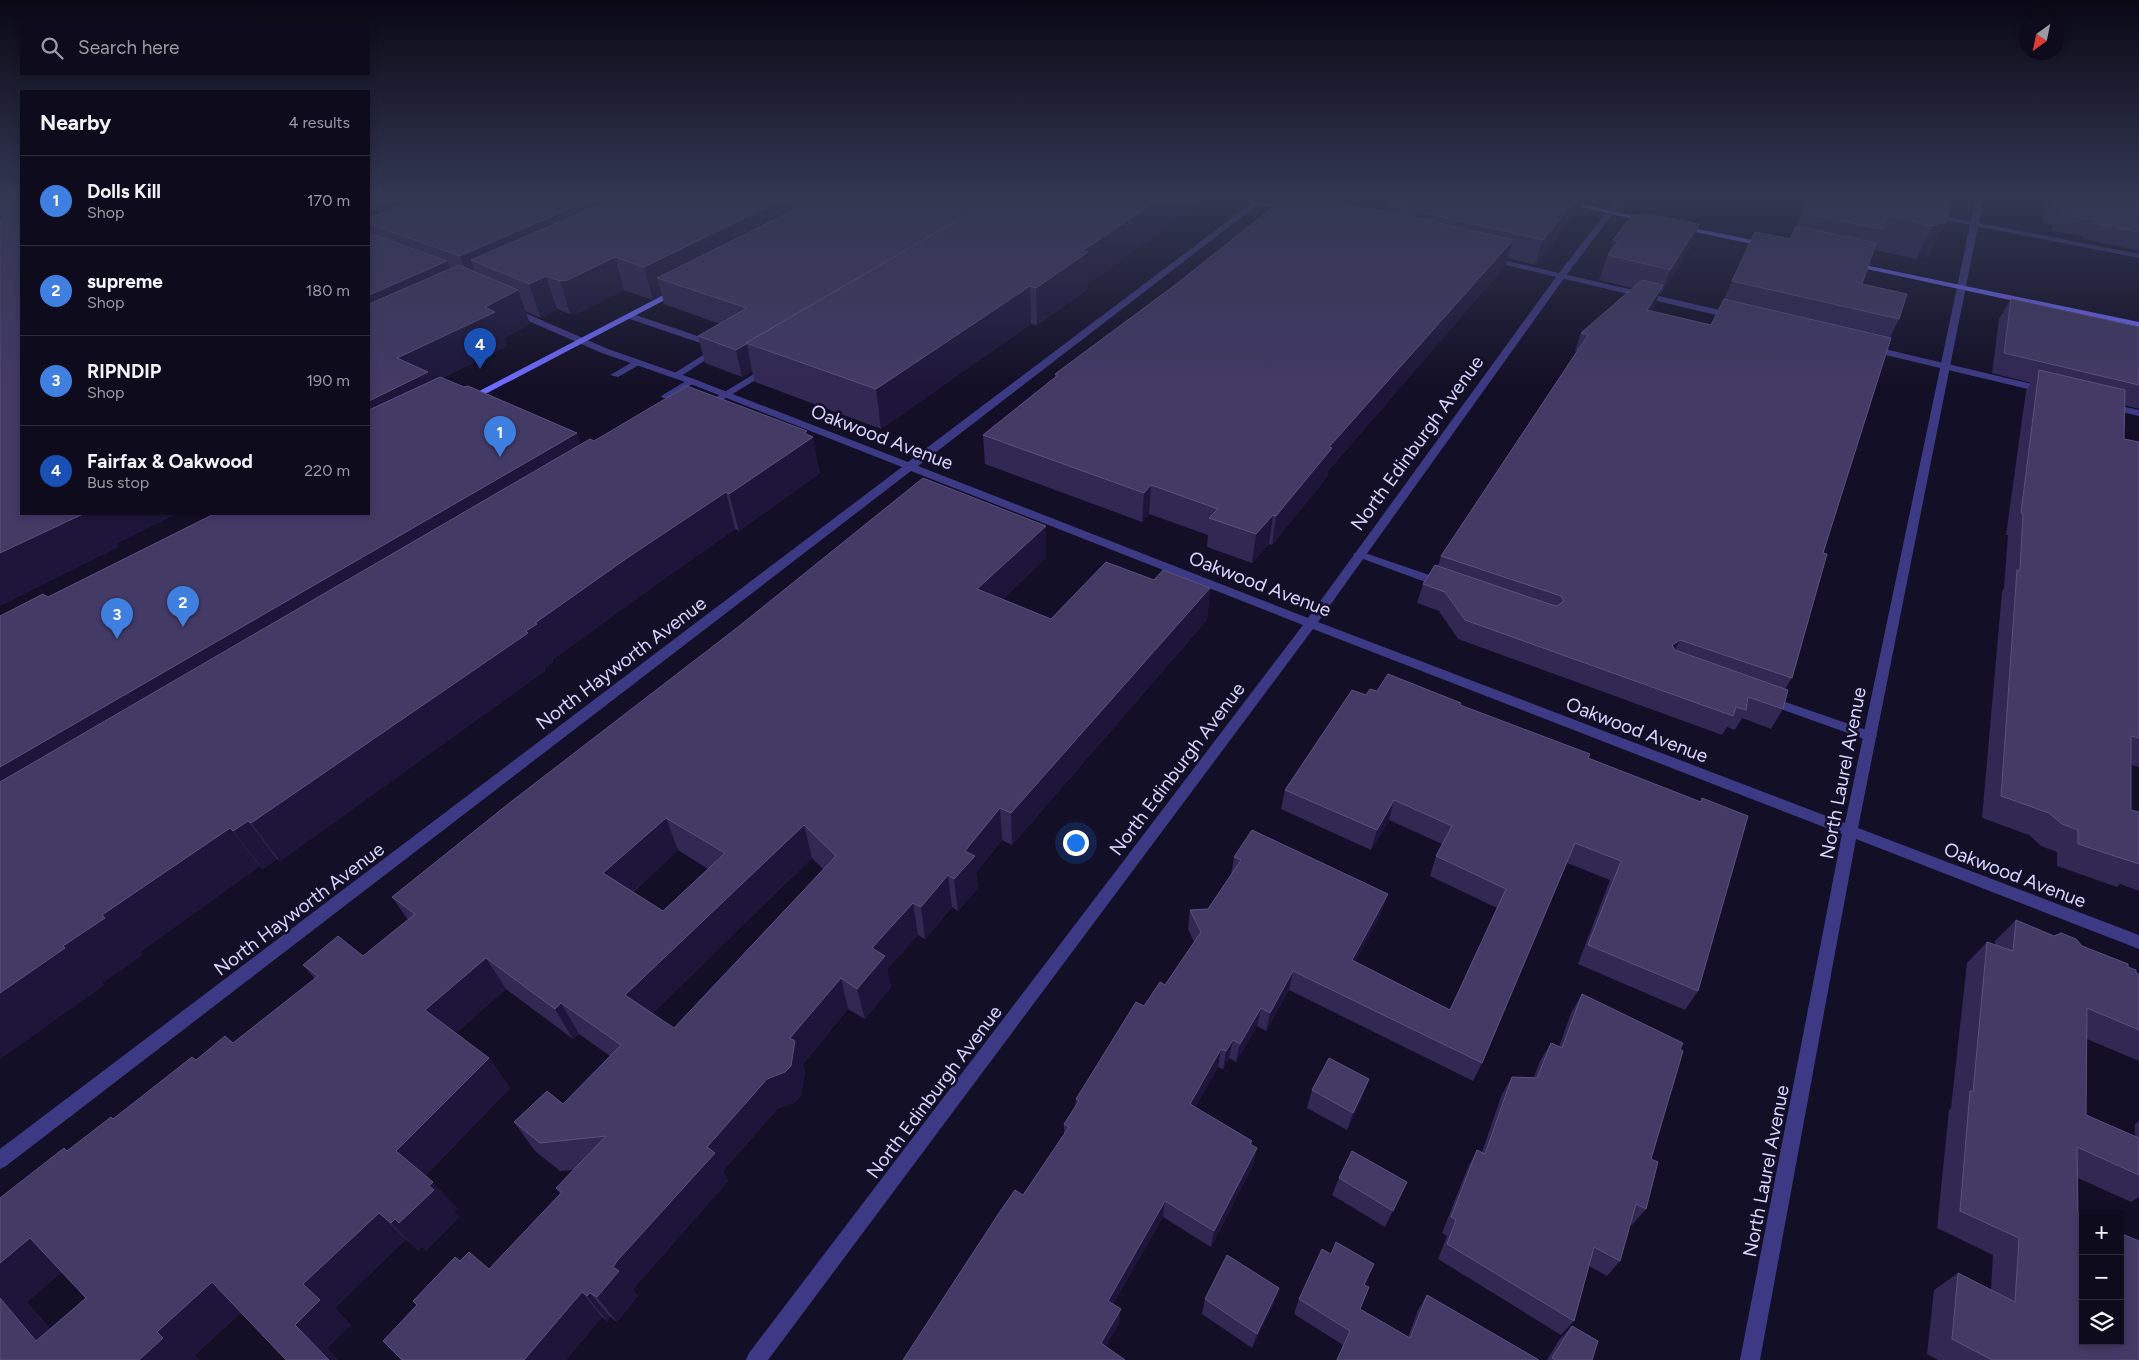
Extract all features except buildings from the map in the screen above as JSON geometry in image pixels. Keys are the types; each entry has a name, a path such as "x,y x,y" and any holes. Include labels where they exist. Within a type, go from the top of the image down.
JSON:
{"main road":[{"path":"1841,261 2139,325"},
{"path":"463,402 690,285"}],"street":[{"name":"North Hayworth Avenue","path":"0,1160 1182,259"},
{"path":"1496,259 1739,318"},
{"name":"North Edinburgh Avenue","path":"756,1360 1310,624 1574,259"},
{"name":"North Laurel Avenue","path":"1750,1360 1850,832 1967,259"},
{"name":"Oakwood Avenue","path":"506,308 636,363 691,381 1310,624 2139,942"},
{"path":"630,316 721,348 675,376"},
{"path":"1864,347 2053,393"},
{"path":"698,411 778,362"},
{"path":"615,375 636,363"},
{"path":"666,396 691,381"},
{"path":"2101,404 2139,413"},
{"path":"1359,554 1454,588"},
{"path":"1758,696 1870,736"}],"place":[{"name":"Fairfax & Oakwood","path":"480,369"},
{"name":"Dolls Kill","path":"500,457"},
{"name":"supreme","path":"183,627"},
{"name":"RIPNDIP","path":"117,639"}]}
